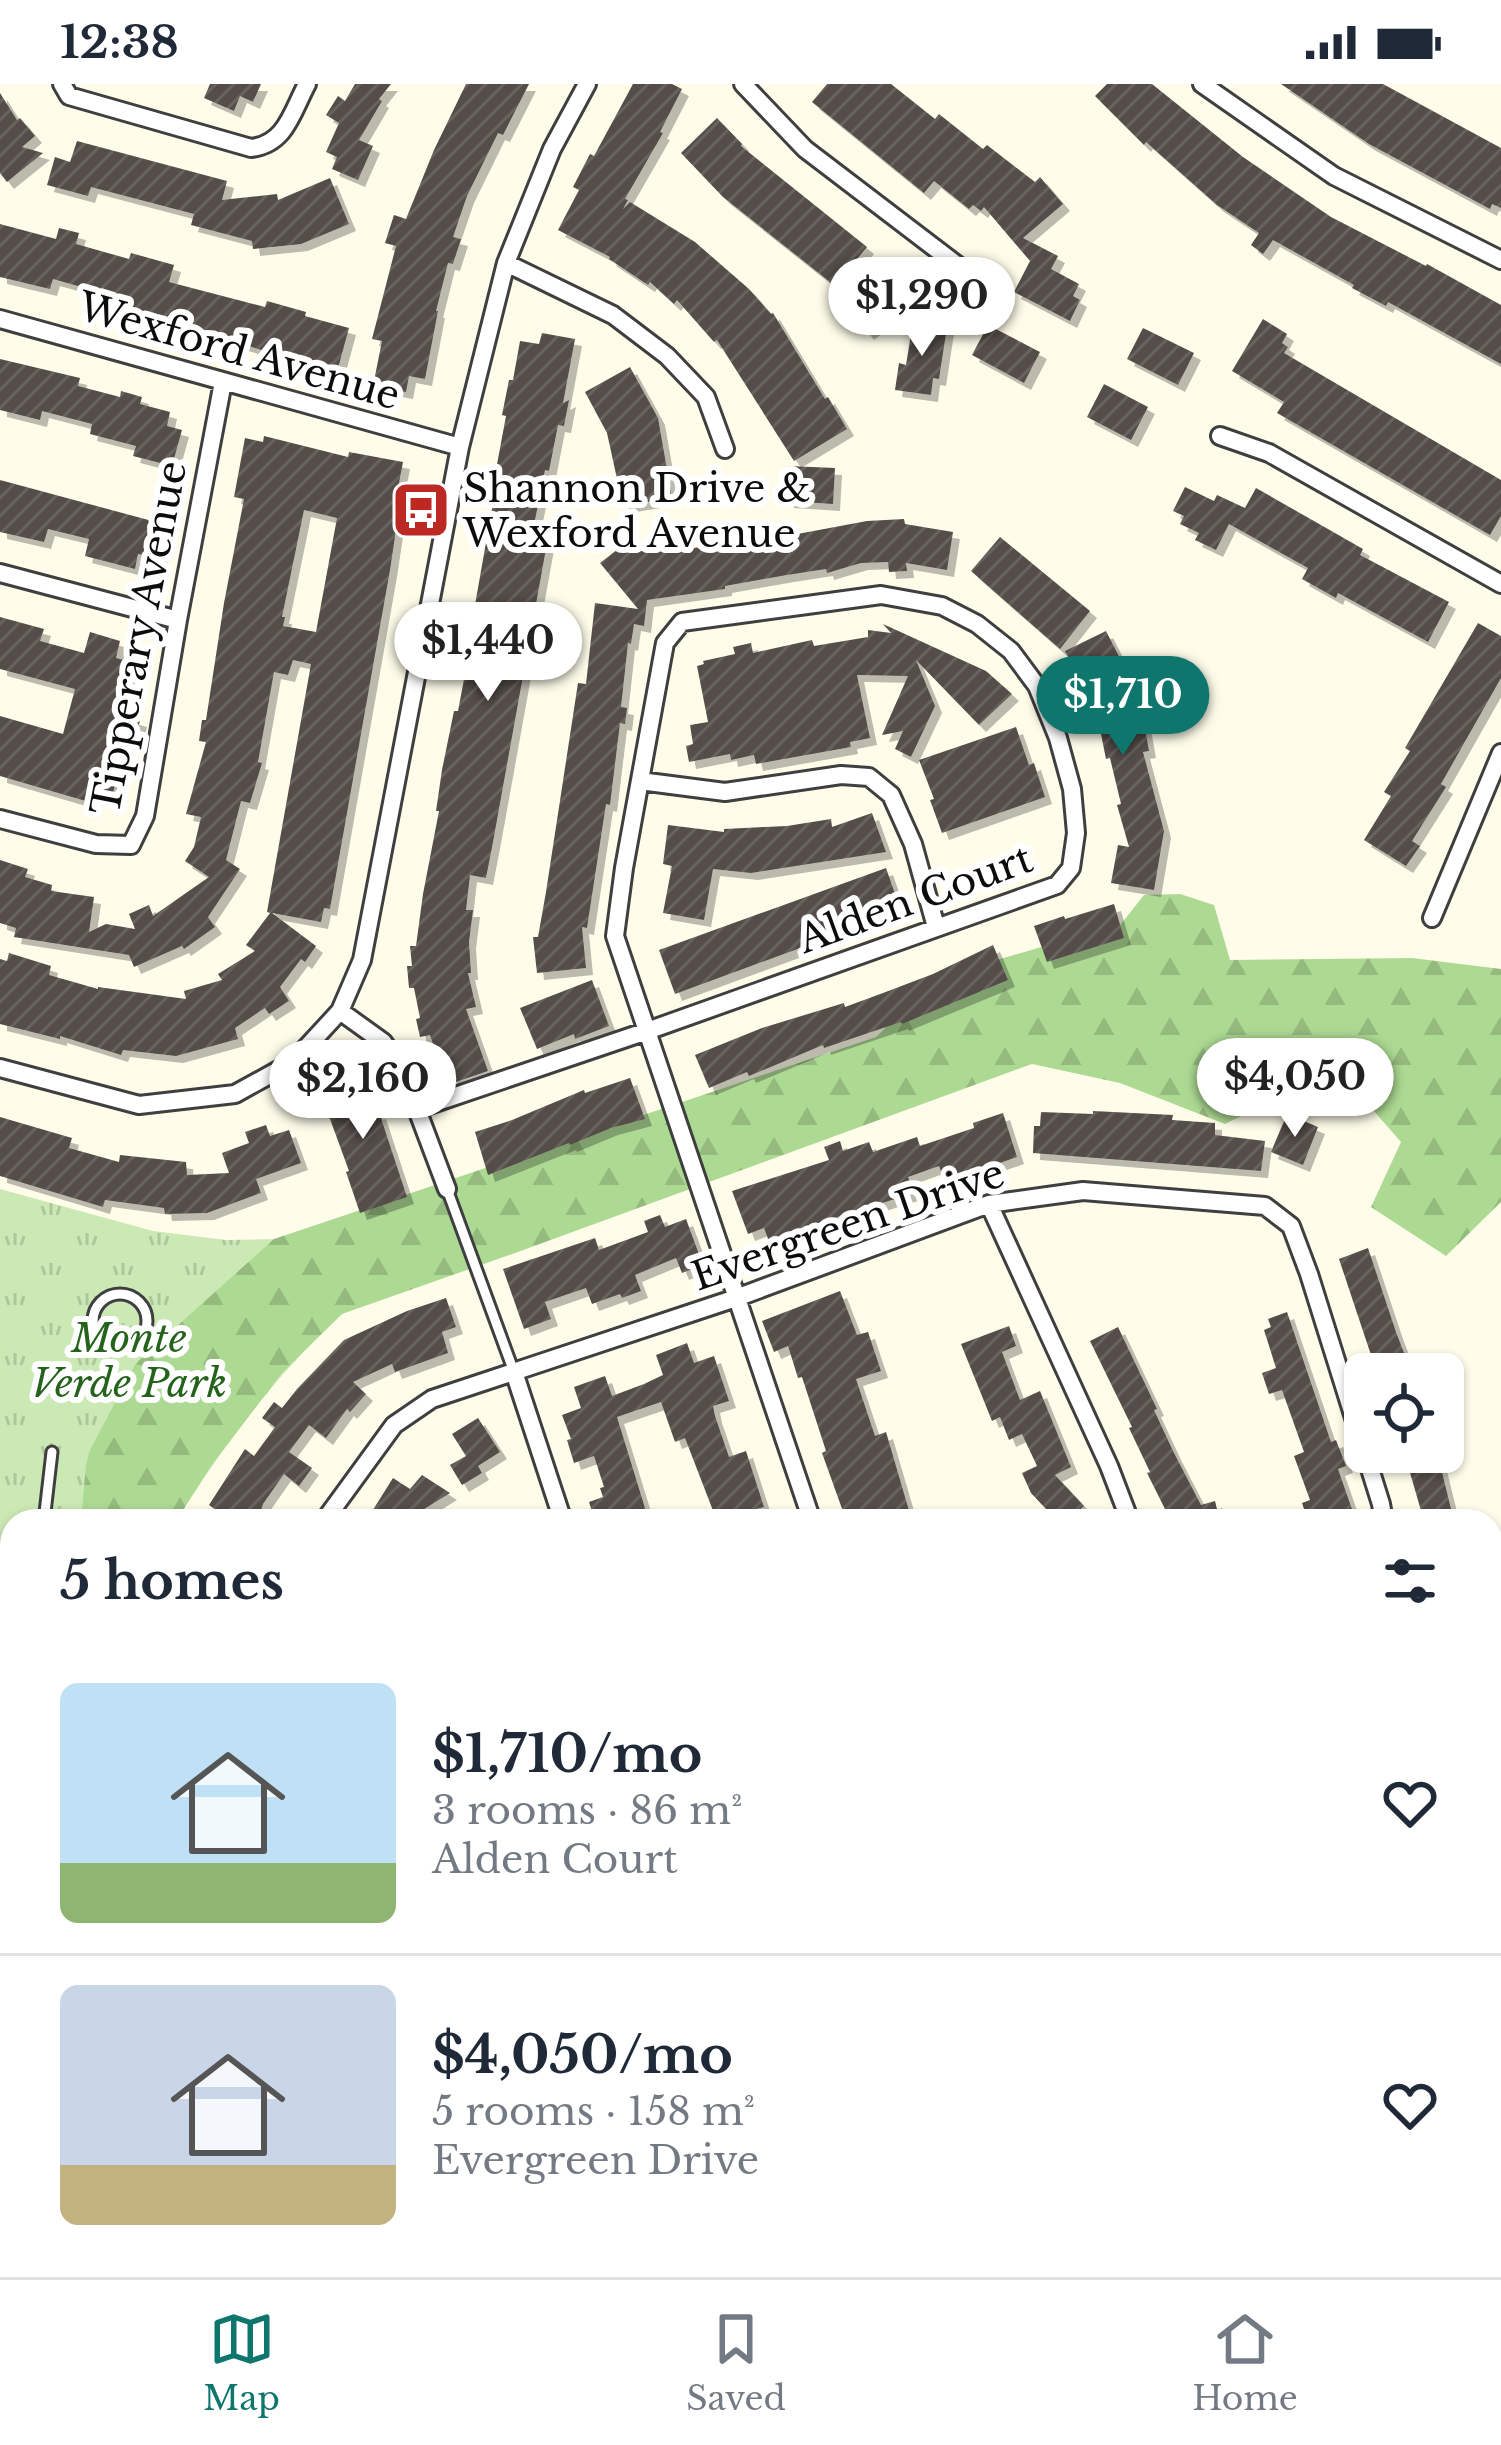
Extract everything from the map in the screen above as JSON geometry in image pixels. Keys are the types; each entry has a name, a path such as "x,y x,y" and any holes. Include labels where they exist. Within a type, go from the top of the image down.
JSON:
{"street":[{"path":"62,84 69,96 251,148 266,147 280,137 307,84"},
{"path":"0,1068 140,1105 235,1094 292,1062 340,1011 362,960 460,448 506,263 552,149 587,84"},
{"path":"743,84 805,149 961,268"},
{"path":"1202,84 1334,176 1501,260"},
{"path":"506,263 614,315 667,356 706,397 725,448"},
{"name":"Wexford Avenue","path":"0,319 460,448"},
{"name":"Tipperary Avenue","path":"0,819 96,844 131,845 145,816 223,382"},
{"path":"1220,436 1269,452 1501,584"},
{"path":"0,572 178,620"},
{"name":"Alden Court","path":"647,1031 1057,884 1071,868 1076,833 1072,789 1037,686 1011,651 977,624 942,606 881,595 682,622 665,644 615,936 808,1509"},
{"path":"1432,918 1501,753"},
{"path":"640,781 725,792 841,775 868,777 892,795 913,844 936,927"},
{"path":"340,1011 383,1042 401,1067 447,1189"},
{"path":"417,1109 647,1031"},
{"name":"Evergreen Drive","path":"333,1509 394,1425 433,1399 736,1298 989,1204 1083,1191 1264,1206 1291,1226 1382,1509"},
{"path":"989,1204 1125,1509"},
{"path":"514,1372 559,1509"}],"lane":[{"path":"447,1189 514,1372"},
{"path":"111,1295 137,1299 147,1314 141,1339 126,1348 108,1346 95,1334 96,1307 111,1295"},
{"path":"45,1509 52,1452"}],"green space":[{"path":"1180,894 1214,905 1230,960 1412,958 1501,969 1501,1202 1446,1256 1371,1207 1401,1142 1365,1101 1275,1099 1225,1124 1120,1083 1032,1064 342,1314 282,1373 184,1509 82,1509 90,1450 136,1363 274,1239 876,1037 939,977 1055,943 1105,944 1144,895"},
{"name":"Monte Verde Park","path":"0,1189 153,1231 226,1240 274,1239 342,1314 252,1412 184,1509 0,1509"}],"building":[{"path":"210,84 261,84 253,102 240,96 234,111 204,98"},
{"path":"355,84 391,84 359,140 373,146 358,180 332,169 337,157 326,152 339,123 326,115 338,96 345,101"},
{"path":"466,84 529,84 467,196 453,237 461,239 453,264 448,263 436,311 425,379 409,376 406,392 373,386 382,341 372,339 396,246 385,243 394,215 406,219"},
{"path":"633,84 672,84 682,89 623,209 630,202 695,242 749,289 773,313 847,429 794,461 717,340 677,300 674,304 650,282 558,230 579,190 573,187"},
{"path":"827,84 891,84 935,119 939,114 1035,182 1040,177 1063,204 1023,238 1058,256 1051,269 1079,284 1073,296 1080,300 1070,321 1014,292 1030,261 984,207 969,209 934,181 924,193 812,102"},
{"path":"1107,84 1152,84 1243,157 1331,217 1501,305 1501,364 1388,302 1386,306 1352,288 1354,285 1273,240 1263,254 1251,245 1259,233 1217,205 1146,142 1144,145 1095,96"},
{"path":"1281,84 1383,84 1501,148 1501,208 1492,204 1490,209 1369,144"},
{"path":"0,93 17,120 35,136 22,147 43,153 7,182 0,173"},
{"path":"717,118 741,146 867,247 835,286 723,197 681,153"},
{"path":"77,141 227,181 222,200 277,194 278,200 330,178 349,224 301,244 253,249 252,241 191,225 194,214 91,187 88,196 47,185 55,157 70,162"},
{"path":"0,224 56,239 59,228 79,233 76,244 174,265 169,282 265,307 267,301 349,328 337,372 208,331 89,301 92,290 53,279 50,289 0,277"},
{"path":"886,271 909,300 867,333 845,304"},
{"path":"1263,319 1287,334 1284,353 1501,480 1501,516 1490,535 1277,413 1284,402 1232,371"},
{"path":"913,322 947,327 939,379 933,378 931,395 895,390 899,363 906,365"},
{"path":"988,325 1040,352 1024,383 972,355"},
{"path":"1143,328 1194,353 1178,385 1127,359"},
{"path":"542,333 575,339 563,403 569,400 564,426 558,425 549,471 545,470 535,520 534,530 549,532 486,878 470,875 466,910 473,910 468,973 476,1007 466,1009 488,1071 453,1083 447,1066 441,1068 430,1035 420,1037 407,966 412,966 410,946 416,946 442,770 465,674 460,673 493,503 509,380 513,380 520,341 539,344"},
{"path":"0,359 80,378 78,386 120,397 121,391 142,397 140,404 170,412 167,426 182,430 172,466 133,456 136,446 90,434 92,424 42,411 40,420 0,410"},
{"path":"630,367 658,418 672,498 623,506 607,433 585,392"},
{"path":"1104,384 1148,407 1131,440 1087,417"},
{"path":"264,436 348,457 349,452 403,462 390,570 330,909 324,908 321,922 272,913 316,946 280,987 289,1001 269,1014 265,1008 235,1028 238,1039 176,1056 123,1050 121,1055 0,1024 0,959 7,961 9,953 51,966 49,975 98,989 186,999 184,991 222,980 218,974 255,951 246,945 270,913 311,664 293,660 288,675 274,672 258,762 262,763 250,803 241,801 226,860 240,869 208,917 215,927 184,949 134,967 129,955 14,937 16,928 0,923 0,860 28,869 25,877 52,885 51,891 94,897 89,932 106,924 135,929 129,914 149,905 153,916 209,877 185,861 194,847 201,817 186,814 206,742 199,741 244,499 234,497 245,438 263,442","holes":["304,510 337,518 316,632 283,626"]},
{"path":"789,466 835,468 833,504 787,501"},
{"path":"0,480 167,525 159,559 138,554 135,569 85,556 89,539 48,529 44,542 0,532"},
{"path":"1185,487 1214,501 1217,495 1245,508 1256,488 1363,549 1360,555 1449,602 1428,642 1302,579 1308,568 1229,524 1216,550 1195,540 1199,533 1180,524 1184,516 1173,511"},
{"path":"904,519 905,524 953,532 947,570 906,563 907,571 889,572 888,562 861,563 827,573 826,569 647,600 644,626 634,624 628,643 621,707 627,708 625,724 620,723 587,928 582,927 586,968 537,973 533,937 538,937 546,892 578,683 586,684 595,603 638,609 600,563 627,542 636,552 693,542 694,548 775,533 776,538"},
{"path":"1000,537 1090,611 1060,649 971,571"},
{"path":"0,617 44,629 40,641 84,653 90,632 120,641 116,658 132,662 119,714 140,720 136,738 129,737 112,796 93,790 89,802 0,776 0,716 63,734 75,689 0,669"},
{"path":"1478,623 1501,636 1501,678 1441,784 1446,787 1412,841 1420,846 1406,866 1364,840 1391,796 1384,792 1410,751 1405,748"},
{"path":"883,624 986,671 1012,694 979,725 916,660 935,706 911,757 895,749 903,731 882,735 908,676 857,675 870,738 850,742 851,747 756,764 754,755 731,760 730,754 689,762 690,725 708,722 697,666 703,661 735,654 733,647 751,643 753,653 812,640 814,646 868,637 868,630 891,633"},
{"path":"1106,631 1143,717 1149,751 1143,752 1164,831 1154,890 1111,883 1118,845 1129,847 1117,805 1121,804 1110,758 1106,759 1101,734 1065,651"},
{"path":"1016,727 1045,797 942,833 919,760"},
{"path":"872,813 886,852 751,873 713,869 704,920 663,913 672,866 663,864 668,825 724,832 831,819 832,827"},
{"path":"886,868 901,911 675,994 659,950"},
{"path":"1114,904 1124,938 1047,962 1034,926"},
{"path":"993,945 1008,980 902,1024 823,1045 709,1088 695,1055 762,1028 883,993"},
{"path":"592,980 609,1026 537,1049 520,1008"},
{"path":"361,1070 407,1197 360,1213 318,1086"},
{"path":"630,1078 645,1119 488,1175 475,1132 584,1090"},
{"path":"1041,1112 1173,1115 1172,1120 1215,1123 1215,1135 1265,1141 1261,1171 1033,1153 1034,1126 1040,1126"},
{"path":"1003,1113 1017,1157 945,1182 939,1166 908,1177 914,1193 793,1231 794,1235 770,1244 764,1228 748,1234 732,1191 829,1160 824,1147 840,1141 843,1151 869,1142 873,1152 917,1137 920,1146"},
{"path":"1287,1114 1318,1127 1303,1165 1271,1152"},
{"path":"0,1117 72,1138 69,1148 119,1162 120,1155 186,1162 187,1175 229,1173 222,1153 249,1143 245,1132 266,1125 270,1136 289,1130 301,1163 256,1179 261,1193 207,1213 165,1214 164,1208 105,1200 103,1207 0,1176"},
{"path":"660,1215 665,1227 686,1219 703,1265 682,1273 676,1258 635,1275 641,1291 622,1298 620,1294 592,1304 586,1288 545,1302 551,1319 524,1329 503,1269 595,1238 599,1250 648,1232 644,1221"},
{"path":"1368,1248 1404,1353 1370,1353 1339,1259"},
{"path":"840,1291 857,1335 868,1332 881,1371 856,1379 875,1436 886,1432 909,1509 842,1509 802,1377 798,1378 788,1346 774,1352 762,1321"},
{"path":"446,1298 456,1327 442,1332 448,1353 395,1372 392,1364 353,1382 366,1394 350,1412 347,1409 326,1438 309,1425 289,1452 312,1468 299,1486 284,1474 261,1509 209,1505 245,1449 254,1456 275,1427 262,1418 274,1402 282,1408 344,1340"},
{"path":"1287,1312 1331,1442 1336,1440 1344,1461 1338,1469 1352,1509 1304,1509 1302,1503 1310,1500 1294,1456 1304,1452 1282,1390 1269,1394 1262,1373 1276,1368 1264,1330 1271,1327 1268,1319"},
{"path":"1009,1326 1016,1346 1002,1352 1020,1400 1040,1391 1071,1467 1055,1475 1084,1506 1081,1509 1046,1509 1031,1493 1022,1473 1037,1466 1022,1434 1009,1440 1000,1417 992,1421 961,1344"},
{"path":"1118,1327 1201,1505 1215,1501 1217,1509 1165,1509 1090,1341"},
{"path":"687,1343 694,1363 714,1356 729,1401 713,1406 715,1416 729,1457 746,1451 764,1507 712,1509 685,1438 675,1442 661,1402 617,1417 645,1509 591,1509 589,1502 603,1497 600,1488 604,1487 594,1456 574,1463 562,1415 581,1408 574,1387 605,1376 612,1396 663,1375 656,1355"},
{"path":"478,1418 500,1452 478,1466 482,1473 462,1485 450,1465 466,1456 452,1434"},
{"path":"1410,1473 1442,1473 1451,1509 1421,1509"},
{"path":"422,1475 450,1493 424,1509 374,1509 393,1478 410,1489"}],"place":[{"name":"Shannon Drive & Wexford Avenue","path":"421,510"}]}
